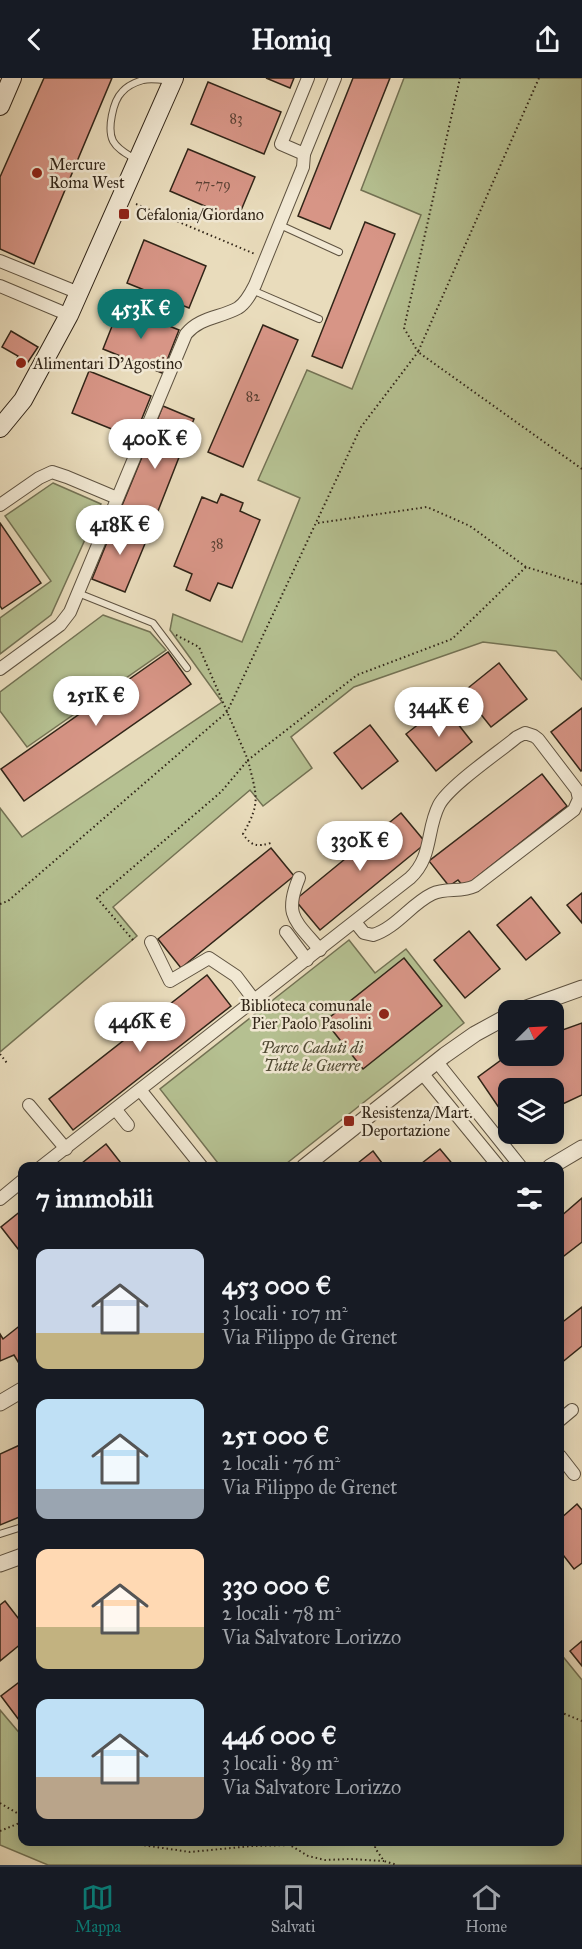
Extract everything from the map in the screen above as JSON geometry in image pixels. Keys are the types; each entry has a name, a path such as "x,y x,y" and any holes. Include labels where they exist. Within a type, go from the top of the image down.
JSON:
{"main road":[{"path":"0,106 12,78"},
{"path":"0,428 23,400 69,315 173,80"}],"street":[{"path":"304,153 281,144 308,78"},
{"path":"0,669 60,625 70,612 186,334 202,321 238,308 252,290 303,167 304,153 335,78"},
{"path":"0,261 79,293"},
{"path":"0,286 69,315"},
{"path":"0,505 39,478 52,472 117,498"},
{"path":"48,1162 418,871 426,855 438,808 449,792 517,737 525,733 536,737 577,790 579,799 574,810 475,886 465,890 434,893 385,930 374,935 364,933 355,922"},
{"path":"299,878 292,896 294,918 320,950"},
{"path":"286,932 307,960"},
{"path":"151,942 170,981 209,958 236,976 255,1001"},
{"path":"549,1000 582,988"},
{"path":"310,1162 422,1073 476,1034 498,1022"},
{"path":"437,1062 517,1162"},
{"path":"422,1073 495,1162"},
{"path":"141,1091 198,1162"},
{"path":"29,1105 66,1149"},
{"path":"116,1110 128,1125"},
{"path":"558,1162 582,1148"},
{"path":"0,1198 18,1184"},
{"path":"0,1403 18,1392"},
{"path":"564,1417 572,1410"},
{"path":"564,1461 574,1474"},
{"path":"0,1563 18,1557"}],"lane":[{"path":"138,161 124,153 112,140 111,121 120,94 142,80 173,80"},
{"path":"280,225 339,252"},
{"path":"252,290 319,319"},
{"path":"78,593 153,623 187,668"},
{"path":"0,1534 18,1528"}],"path":[{"path":"460,78 404,328 418,352 582,469"},
{"path":"0,904 8,902 227,712 361,427 418,352 539,78"},
{"path":"122,199 266,258"},
{"path":"317,523 427,507 470,526 526,567 582,584"},
{"path":"133,940 97,898 221,792 248,760 357,675 452,639 526,567"},
{"path":"153,623 199,647 248,760 256,799 254,815 243,834 249,843 259,846 271,843"},
{"path":"0,1054 7,1063"},
{"path":"564,1714 582,1721"},
{"path":"0,1803 18,1814"},
{"path":"0,1831 18,1824"},
{"path":"150,1846 190,1852 252,1846"},
{"path":"292,1846 308,1856 325,1860 384,1861 397,1865"},
{"path":"375,1846 384,1861"}],"green space":[{"path":"404,78 582,78 582,680 556,651 483,642 354,687 291,737 312,768 263,806 250,790 113,907 137,936 0,1052 0,808 22,837 222,702 170,630 173,614 242,642 300,498 258,480 307,370 352,389 421,215 361,190"},
{"path":"53,483 101,504 51,615 0,654 0,618 51,581 5,516"},
{"path":"103,615 150,632 166,650 27,747 0,711 0,692"},
{"name":"Parco Caduti di Tutte le Guerre","path":"349,940 375,973 406,949 464,1023 288,1162 217,1162 160,1089"},
{"path":"564,1658 582,1680 582,1865 48,1865 0,1845 0,1710 18,1731 18,1846 564,1846"}],"building":[{"name":"Mercure Roma West","path":"44,78 112,78 34,264 0,249 0,177"},
{"path":"266,78 294,78 290,88"},
{"path":"353,78 390,78 330,229 298,216"},
{"path":"208,82 281,112 264,154 191,124"},
{"path":"188,149 255,177 237,220 170,191"},
{"path":"365,222 395,234 342,368 312,356"},
{"path":"144,240 206,266 189,308 127,283"},
{"path":"120,306 179,330 162,373 103,349"},
{"path":"263,325 298,340 243,467 208,452"},
{"path":"11,331 38,347 24,368 15,363 18,356 2,347"},
{"path":"89,371 151,396 134,438 72,413"},
{"path":"163,406 194,419 149,534 116,520"},
{"path":"221,494 243,503 240,511 260,520 232,588 218,583 210,601 186,590 192,574 174,566 202,497 217,503"},
{"path":"116,520 149,534 125,592 92,579"},
{"path":"0,523 41,583 2,609 0,606"},
{"path":"168,652 191,684 24,801 1,769"},
{"path":"499,663 527,699 491,727 463,692"},
{"path":"443,705 472,742 436,771 406,734"},
{"path":"582,708 582,770 581,771 551,732"},
{"path":"370,725 398,761 362,789 334,753"},
{"path":"542,774 567,806 464,887 458,880 449,886 429,861"},
{"path":"401,813 426,843 320,930 295,900"},
{"path":"271,848 294,876 181,968 158,939"},
{"path":"582,893 582,923 567,905"},
{"path":"531,897 560,933 526,960 497,925"},
{"path":"469,931 500,969 465,998 434,960"},
{"name":"Biblioteca comunale Pier Paolo Pasolini","path":"404,958 442,1006 363,1069 325,1021"},
{"path":"207,975 231,1006 73,1130 49,1099"},
{"path":"582,1023 582,1095 564,1103 564,1078 498,1078 498,1106 478,1077 498,1062 498,1066 564,1066 564,1029"},
{"path":"106,1144 120,1162 83,1162"},
{"path":"440,1149 451,1162 423,1162"},
{"path":"373,1151 381,1162 359,1162"},
{"path":"582,1198 582,1242 564,1256 564,1214"},
{"path":"18,1213 18,1249 1,1227"},
{"path":"582,1307 582,1346 564,1361 564,1321"},
{"path":"18,1327 18,1362 14,1355 0,1361 0,1334 3,1339"},
{"path":"18,1446 18,1518 0,1525 0,1454"},
{"path":"577,1504 582,1510 582,1563 574,1569 564,1556 564,1515"},
{"path":"5,1601 18,1618 18,1646 0,1661 0,1605"},
{"path":"582,1641 582,1666 570,1651"},
{"path":"18,1683 18,1719 1,1696"}],"place":[{"name":"Mercure Roma West","path":"37,173"},
{"name":"Cefalonia/Giordano","path":"124,214"},
{"name":"Alimentari D'Agostino","path":"21,363"},
{"name":"Biblioteca comunale Pier Paolo Pasolini","path":"384,1014"},
{"name":"Resistenza/Mart. Deportazione","path":"349,1121"}]}
